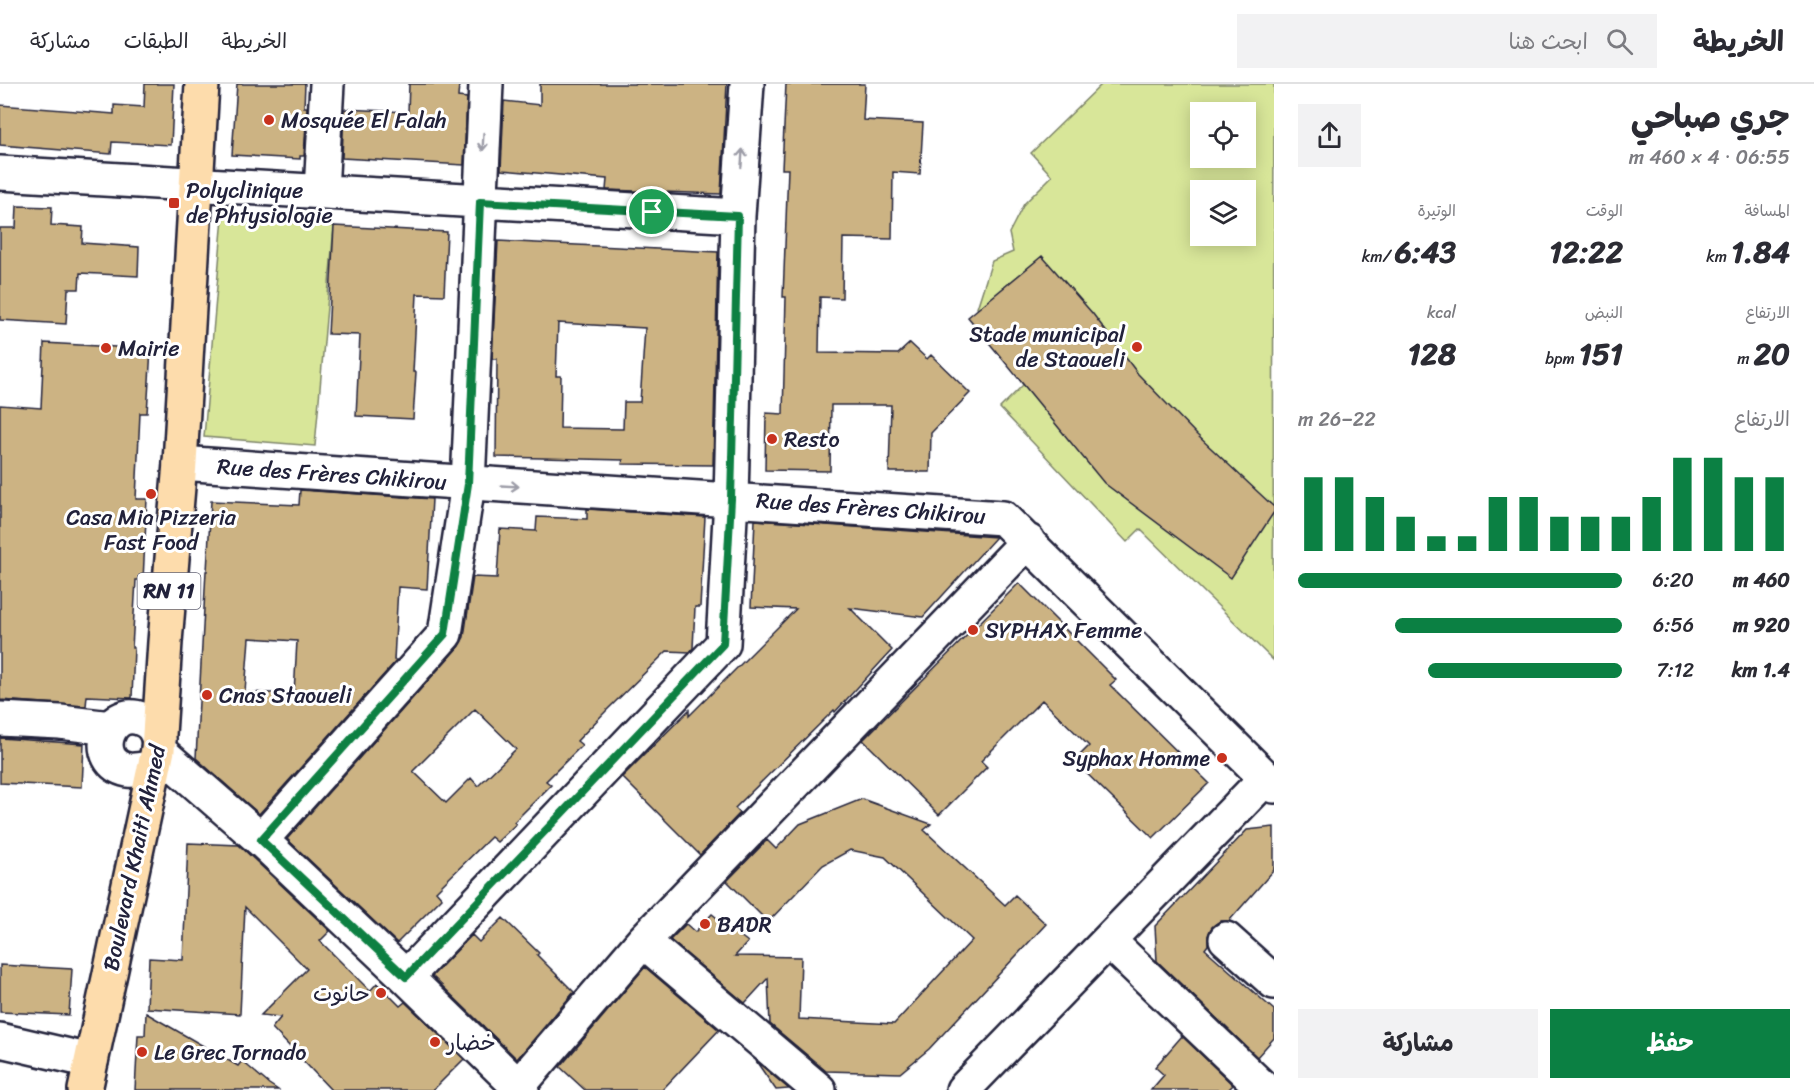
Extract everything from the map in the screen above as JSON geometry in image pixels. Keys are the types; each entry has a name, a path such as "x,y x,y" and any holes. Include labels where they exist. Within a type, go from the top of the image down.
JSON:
{"highway":[{"name":"Boulevard Khaiti Ahmed","path":"88,1075 158,752 180,463 202,84"}],"street":[{"path":"321,191 327,84"},
{"path":"261,840 445,634 468,484 486,84"},
{"path":"406,977 723,644 731,499 738,216 747,84"},
{"path":"0,173 738,216"},
{"name":"Rue des Frères Chikirou","path":"180,463 1003,518 1270,782"},
{"path":"158,752 136,770 126,770 116,765 109,757 106,737 119,721 129,717 148,722 156,730 158,752 261,840 406,977 518,1089 643,941 1028,541"},
{"path":"0,719 60,722 111,728"},
{"path":"963,1090 1270,782"},
{"path":"1226,939 1274,982"},
{"path":"643,941 819,1090"},
{"path":"1109,941 1267,1083"},
{"path":"0,1040 88,1075"}],"green space":[{"name":"Stade municipal de Staoueli","path":"1102,84 1274,84 1273,660 1140,529 1127,542 1000,408 1023,385 977,308 992,261 1013,252 1009,233 1024,204 1052,176 1031,153"},
{"path":"223,217 334,226 315,446 204,437"}],"building":[{"path":"145,84 174,84 171,145 112,142 111,154 0,145 0,105 114,114 114,105 144,107"},
{"name":"Mosquée El Falah","path":"237,84 305,84 304,107 307,107 304,156 300,156 300,159 232,155"},
{"path":"409,84 459,84 458,97 467,98 464,165 342,158 344,109 408,112"},
{"path":"540,84 727,84 721,194 606,190 607,179 501,170 504,101 540,105"},
{"path":"786,84 865,84 863,120 923,123 920,174 893,172 892,239 843,238 842,298 820,297 819,353 898,354 910,343 927,359 931,355 970,393 931,433 930,472 889,472 891,405 831,405 830,471 765,470 766,413 783,414 786,297 783,297 788,169 782,169"},
{"path":"17,206 52,207 51,225 83,227 82,243 139,247 138,276 80,273 79,289 68,289 66,324 0,320 0,228 16,228"},
{"path":"334,226 447,232 444,295 417,294 413,419 356,416 360,335 328,334"},
{"path":"498,241 718,252 713,465 622,464 623,460 496,457 497,359 492,359","holes":["558,323 645,328 640,402 624,402 623,429 560,428 561,376 556,376"]},
{"path":"1042,256 1093,314 1138,374 1197,435 1274,507 1274,512 1231,578 1104,483 968,317"},
{"path":"44,343 151,349 147,413 140,413 136,499 147,499 143,580 136,580 132,698 87,696 86,706 0,700 0,405 41,408"},
{"path":"300,490 432,499 427,589 398,587 394,660 397,660 259,814 196,758 211,501 299,505","holes":["249,638 297,641 294,694 245,692"]},
{"path":"587,509 705,517 700,607 695,607 693,648 690,652 667,651 607,710 577,741 582,745 546,781 551,785 514,822 516,824 497,842 491,837 436,891 442,898 397,943 287,839 459,646 464,637 473,577 497,578 500,529 536,531 537,517 587,519","holes":["475,709 516,749 478,786 471,778 446,803 413,771"]},
{"path":"755,520 996,537 923,617 850,608 892,650 835,712 834,710 735,808 740,813 700,855 622,777 689,710 689,716 796,609 751,607"},
{"path":"1019,583 1116,680 1110,685 1209,783 1153,838 1074,761 1089,746 1042,700 981,761 987,767 939,815 863,740"},
{"path":"0,738 84,744 82,787 0,783"},
{"path":"862,799 931,824 924,830 1005,905 1015,895 1046,924 929,1049 900,1073 826,1071 770,1024 768,978 745,1003 670,940 686,924 695,932 712,914 748,942 735,956 801,957 799,1019 894,1024 972,940 885,857 850,850 823,865 768,922 727,881 767,840 776,849 800,824"},
{"path":"1274,827 1274,870 1229,921 1220,921 1212,927 1205,949 1274,1010 1274,1038 1257,1057 1157,961 1155,926 1247,830"},
{"path":"188,843 239,845 330,931 320,941 370,991 377,983 400,1006 405,1002 464,1059 433,1090 331,1090 272,1028 281,1017 261,1015 307,969 245,907 240,1014 147,1008 149,958 183,960"},
{"path":"503,918 574,992 517,1059 432,976 472,935 479,942"},
{"path":"0,965 72,969 69,1015 0,1012"},
{"path":"645,967 719,1030 662,1090 585,1090 560,1067"},
{"path":"146,1013 238,1066 242,1061 278,1090 135,1090 138,1035 145,1035"},
{"path":"1182,1036 1233,1085 1228,1090 1151,1090 1164,1075 1155,1067"},
{"path":"756,1061 789,1089 776,1090"}],"place":[{"name":"Mosquée El Falah","path":"269,120"},
{"name":"Polyclinique de Phtysiologie","path":"174,203"},
{"name":"Stade municipal de Staoueli","path":"1137,347"},
{"name":"Mairie","path":"106,348"},
{"name":"Resto","path":"772,439"},
{"name":"Casa Mia Pizzeria Fast Food","path":"151,494"},
{"name":"SYPHAX Femme","path":"973,630"},
{"name":"Cnas Staoueli","path":"207,695"},
{"name":"Syphax Homme","path":"1222,758"},
{"name":"BADR","path":"705,924"},
{"name":"حانوت","path":"381,993"},
{"name":"خضار","path":"435,1042"},
{"name":"Le Grec Tornado","path":"142,1052"}],"route":[{"path":"480,202 652,212 738,216 731,499 723,644 406,977 261,840 445,634 468,484 480,202"}]}
